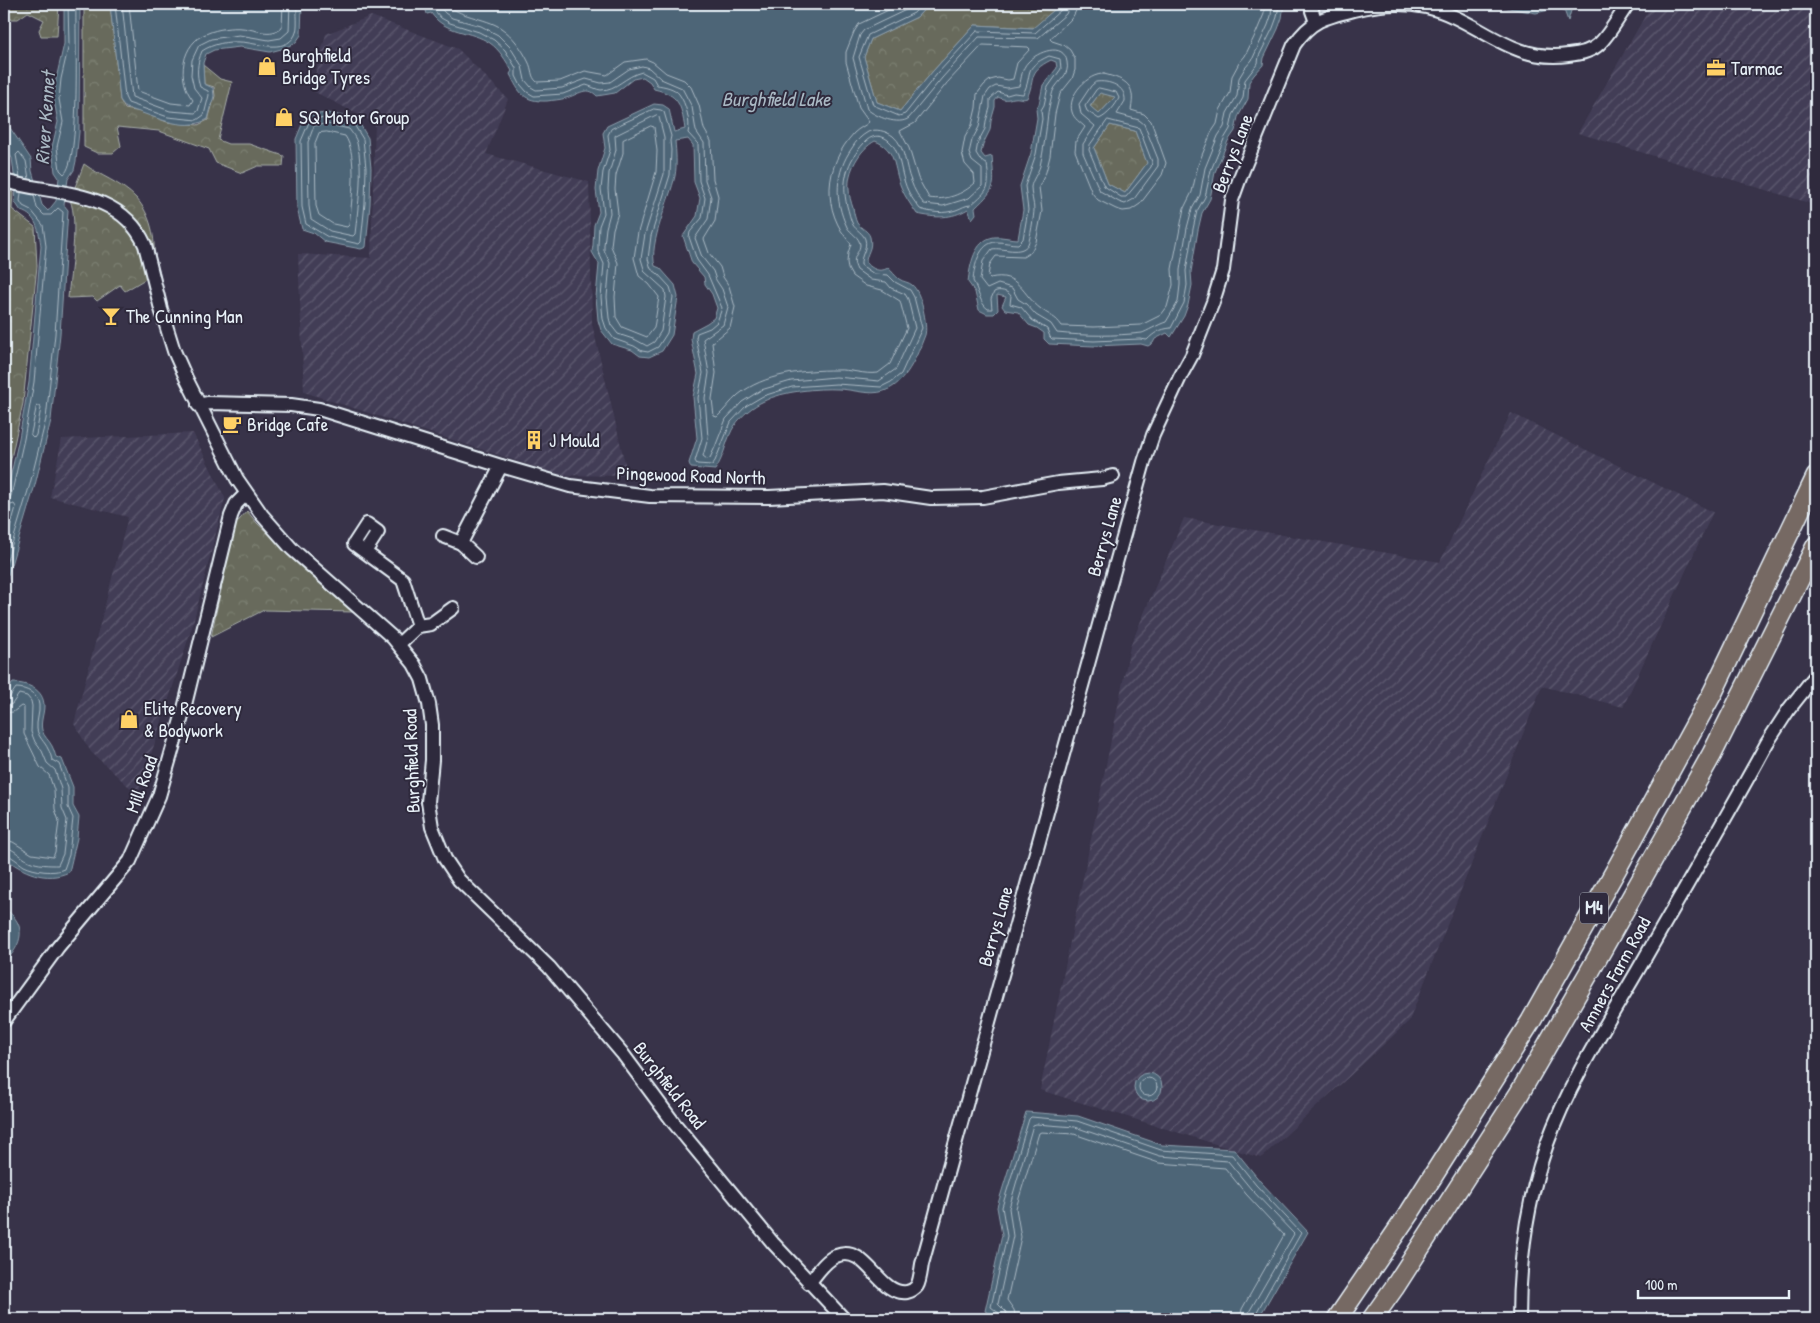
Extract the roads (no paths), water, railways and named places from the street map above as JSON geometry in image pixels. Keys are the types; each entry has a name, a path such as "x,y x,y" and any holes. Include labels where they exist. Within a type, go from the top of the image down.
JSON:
{"highway":[{"name":"M4","path":"1337,1319 1410,1212 1536,1012 1713,692 1816,477"},
{"name":"M4","path":"1372,1319 1519,1094 1590,971 1712,754 1816,546"},
{"name":"M4","path":"1378,1319 1394,1288"}],"street":[{"path":"1312,4 1312,11 1316,22"},
{"name":"Berrys Lane","path":"809,1283 827,1262 835,1256 851,1254 861,1259 891,1288 902,1292 912,1291 918,1283 1144,462 1153,435 1192,355 1213,302 1223,270 1232,200 1294,45 1304,31 1316,22 1335,14 1361,8 1396,4 1426,7 1461,20 1512,48 1535,56 1584,53 1599,44 1628,4"},
{"name":"Burghfield Road","path":"6,181 81,195 123,217 141,235 167,332 198,404 236,479 277,533 292,549 378,623 399,644 414,664 422,679 429,704 432,725 432,760 429,790 430,814 432,827 445,859 459,880 549,967 622,1053 674,1122 773,1243 844,1319"},
{"name":"Pingewood Road North","path":"198,404 292,405 319,408 570,486 650,496 769,497 883,492 931,498 983,497 1058,483 1108,480"},
{"path":"461,543 501,466"},
{"name":"Mill Road","path":"4,1021 58,947 130,861 159,796 183,713 231,516 236,504 246,494"},
{"path":"442,536 461,543 476,558"},
{"path":"365,552 403,580 418,626"},
{"path":"399,644 418,626 431,624 453,608"},
{"name":"Amners Farm Road","path":"1519,1319 1522,1256 1531,1198 1547,1143 1564,1106 1623,996 1767,743 1789,709 1816,675"}],"water":[{"path":"64,4 80,4 79,132 76,161 74,170 68,179 64,205 68,210 60,334 51,420 35,485 4,588 4,506 29,382 41,246 34,220 31,216 21,211 15,202 16,190 12,158 4,147 4,119 31,159 32,171 42,205 48,211 56,201 59,178 55,172 52,147 58,122 54,100 56,79 64,44"},
{"path":"110,4 302,4 301,35 296,42 285,48 270,52 240,47 214,50 206,54 203,63 204,84 213,88 214,96 208,119 198,123 178,124 126,108 120,100"},
{"name":"Burghfield Lake","path":"424,4 929,4 917,17 871,39 864,57 877,102 900,111 975,25 1033,28 1061,4 1284,4 1278,29 1264,58 1263,65 1249,82 1248,99 1238,117 1235,131 1228,141 1215,172 1210,199 1202,213 1198,230 1188,305 1184,316 1171,337 1167,333 1155,339 1148,346 1141,344 1094,346 1049,344 1044,339 1044,333 1029,325 1018,312 1005,310 1002,306 1006,297 997,295 998,310 994,314 987,314 979,310 975,292 968,282 974,255 987,239 997,237 1018,239 1023,210 1020,186 1031,153 1037,118 1036,109 1043,85 1057,68 1056,62 1051,60 1043,64 1035,72 1027,98 1005,99 998,97 995,101 990,130 981,153 985,158 992,156 994,180 988,195 975,208 976,214 972,219 968,209 956,215 943,217 917,214 903,191 891,154 887,149 875,141 864,149 852,168 849,191 857,223 870,237 871,245 866,263 876,270 888,268 899,279 911,284 918,294 923,309 926,331 918,352 905,376 884,391 867,393 821,389 780,395 760,403 744,414 735,425 715,470 691,468 689,463 697,438 693,397 698,374 691,339 692,331 714,318 717,308 712,294 705,284 704,277 692,263 683,236 697,216 700,198 694,182 693,145 688,139 675,141 675,176 654,246 655,266 660,268 675,285 678,297 672,335 662,351 649,357 640,356 632,350 612,344 601,330 598,320 596,297 599,264 592,252 594,225 599,212 596,190 598,171 605,148 603,133 607,126 654,104 663,105 669,109 674,132 685,129 682,113 677,102 669,94 654,89 650,82 643,77 633,79 615,93 597,96 590,91 586,91 561,99 533,100 523,95 516,86 510,74 512,71 494,46 483,39 443,25 431,13 427,14","holes":["1100,93 1115,97 1099,114 1090,106","1110,125 1135,131 1147,163 1125,193 1108,184 1094,148"]},
{"path":"1487,4 1573,4 1568,21 1564,10 1557,8 1536,13"},
{"path":"328,113 357,119 368,138 371,168 370,204 366,247 361,249 325,242 314,233 302,229 297,208 296,139 306,115"},
{"path":"13,683 24,684 34,688 41,695 44,706 42,730 52,746 56,757 62,759 73,787 73,806 79,817 77,838 69,872 60,875 43,876 35,874 26,871 4,857 4,700"},
{"path":"4,908 17,921 20,935 15,949 4,963"},
{"path":"1148,1073 1158,1077 1162,1087 1158,1097 1148,1101 1138,1097 1134,1087 1138,1077"},
{"path":"1026,1112 1078,1116 1162,1145 1234,1149 1260,1181 1308,1232 1258,1319 1000,1319 985,1311 1002,1235 997,1207"}],"place":[{"name":"Burghfield Bridge Tyres","path":"267,66"},
{"name":"Tarmac","path":"1716,68"},
{"name":"SQ Motor Group","path":"284,117"},
{"name":"The Cunning Man","path":"111,316"},
{"name":"Bridge Cafe","path":"232,424"},
{"name":"J Mould","path":"534,440"},
{"name":"Elite Recovery & Bodywork","path":"129,719"}],"water label":[{"name":"River Kennet","path":"45,118"}]}
